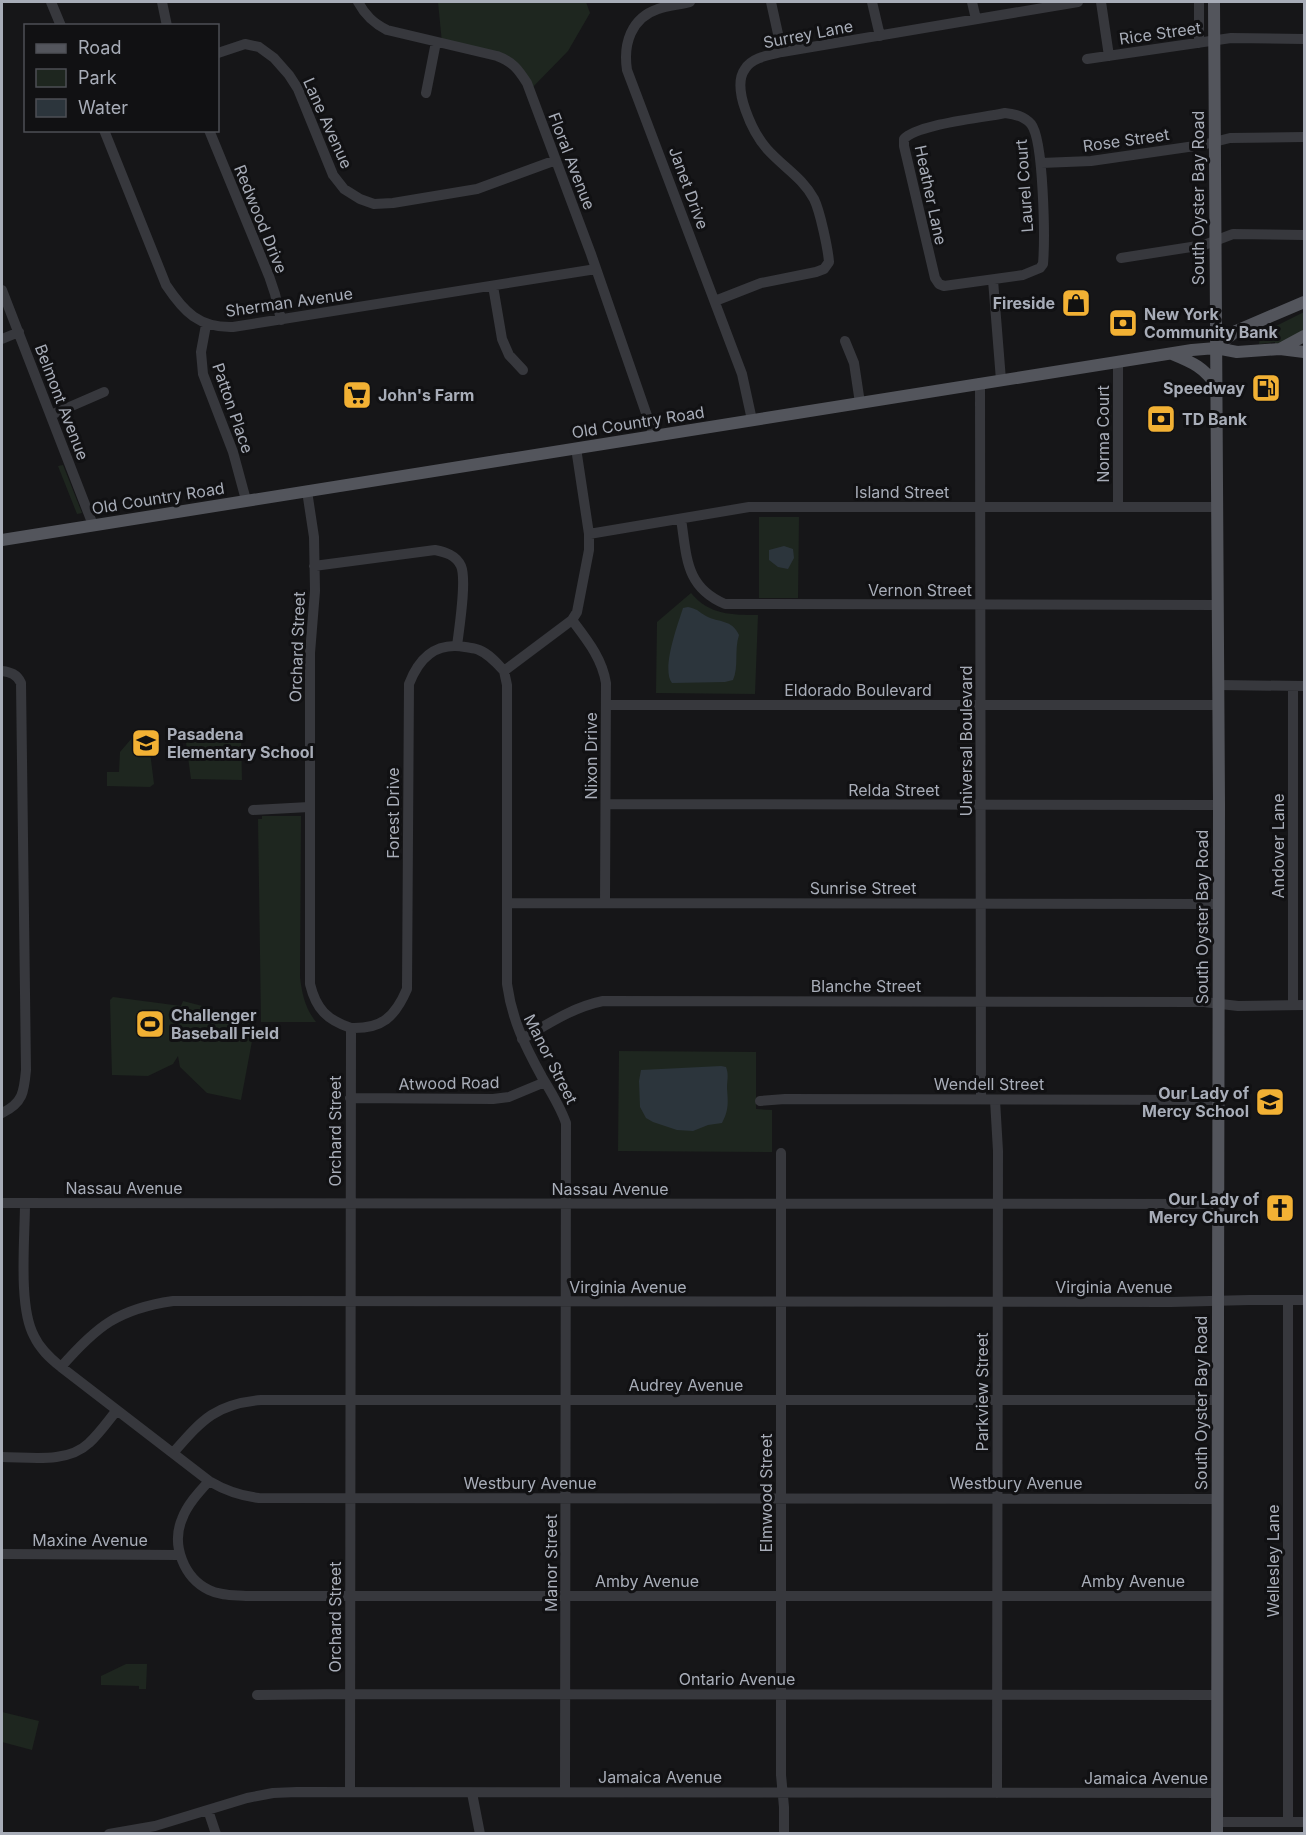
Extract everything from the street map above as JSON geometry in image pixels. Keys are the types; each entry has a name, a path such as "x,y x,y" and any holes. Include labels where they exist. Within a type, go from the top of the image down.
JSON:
{"main road":[{"name":"South Oyster Bay Road","path":"1214,2 1219,805 1217,1828"},
{"path":"1216,348 1236,332 1305,302"},
{"path":"1280,350 1305,336"},
{"name":"Old Country Road","path":"2,540 1171,353 1216,348 1237,352 1280,350 1305,352"},
{"path":"1171,353 1206,371 1217,386"}],"street":[{"path":"51,2 60,24"},
{"path":"162,2 167,24"},
{"name":"Floral Avenue","path":"358,2 364,14 375,25 405,36 492,54 511,61 527,83 596,269 654,436"},
{"name":"Janet Drive","path":"690,2 659,9 641,19 630,34 626,46 627,70 742,374 752,420"},
{"path":"771,2 782,52"},
{"path":"872,2 880,36"},
{"path":"972,2 976,19"},
{"name":"Surrey Lane","path":"715,301 761,283 816,272 824,269 829,262 815,200 801,181 772,154 757,135 741,93 740,84 741,76 750,63 782,52 1078,2"},
{"path":"1101,2 1109,56"},
{"path":"1199,43 1200,2"},
{"name":"Rice Street","path":"1087,59 1231,38 1305,39"},
{"path":"426,93 436,42"},
{"name":"Lane Avenue","path":"219,53 245,44 260,47 274,58 298,88 333,175 344,189 374,204 477,189 556,160"},
{"name":"Heather Lane","path":"1025,118 1005,114 926,128 907,135 904,139 904,147 934,278 939,284 944,286 993,280 1034,272 1043,264 1044,256"},
{"name":"Laurel Court","path":"1025,118 1036,133 1041,163 1044,256"},
{"name":"Sherman Avenue","path":"105,132 166,285 190,313 207,325 233,327 596,269"},
{"name":"Redwood Drive","path":"210,132 269,276 281,320"},
{"name":"Rose Street","path":"1041,163 1091,161 1230,138 1305,137"},
{"path":"1120,258 1204,245 1233,234 1305,235"},
{"path":"993,280 1001,380"},
{"path":"493,286 502,339 509,355 523,370"},
{"name":"Belmont Avenue","path":"2,290 93,525"},
{"name":"Patton Place","path":"207,325 201,352 203,374 233,452 246,501"},
{"path":"2,339 19,332"},
{"path":"845,341 854,363 860,403"},
{"name":"Norma Court","path":"1118,362 1118,507"},
{"name":"Universal Boulevard","path":"981,383 981,1099"},
{"path":"51,415 104,392"},
{"path":"314,566 435,550 446,552 461,565 463,573 457,645 479,649 504,671 572,620 579,603 589,550 589,534 576,448"},
{"name":"Orchard Street","path":"308,491 314,537 315,591 310,654 310,984 313,998 323,1013 336,1024 351,1028 350,1792"},
{"name":"Island Street","path":"589,534 749,507 1217,507"},
{"name":"Vernon Street","path":"681,519 692,576 705,594 725,604 1218,605"},
{"name":"Nixon Drive","path":"572,620 600,660 606,683 605,903"},
{"name":"Forest Drive","path":"351,1028 366,1029 387,1020 400,1005 407,989 409,684 415,669 425,657 438,648 457,645"},
{"path":"2,671 9,671 21,683 26,1070 22,1096 14,1107 2,1113"},
{"name":"Manor Street","path":"504,671 507,685 507,984 513,1016 522,1039 561,1107 566,1123 565,1792"},
{"path":"1218,685 1305,686"},
{"name":"Andover Lane","path":"1293,686 1293,1005"},
{"name":"Eldorado Boulevard","path":"606,705 1218,705"},
{"name":"Relda Street","path":"606,804 1219,805"},
{"path":"254,810 309,807"},
{"name":"Sunrise Street","path":"507,903 1219,904"},
{"name":"Blanche Street","path":"522,1039 574,1010 603,1001 980,1001 1218,1003 1238,1006 1305,1005"},
{"name":"Atwood Road","path":"350,1098 493,1099 509,1097 545,1082"},
{"name":"Wendell Street","path":"760,1101 785,1099 1218,1100"},
{"name":"Parkview Street","path":"995,1100 998,1150 997,1793"},
{"name":"Elmwood Street","path":"781,1152 781,1775 784,1833"},
{"name":"Nassau Avenue","path":"2,1203 1218,1204"},
{"name":"Westbury Avenue","path":"25,1203 25,1302 27,1321 40,1347 61,1367 209,1481 238,1496 1217,1498"},
{"name":"Wellesley Lane","path":"1288,1300 1288,1822"},
{"name":"Virginia Avenue","path":"61,1367 103,1324 147,1305 173,1301 1305,1300"},
{"name":"Audrey Avenue","path":"172,1453 210,1414 240,1402 261,1400 1217,1400"},
{"path":"2,1456 60,1457 71,1455 89,1444 117,1410"},
{"path":"179,1556 178,1530 182,1518 209,1481"},
{"name":"Maxine Avenue","path":"2,1554 179,1556"},
{"name":"Amby Avenue","path":"179,1556 196,1581 209,1590 223,1595 1217,1596"},
{"name":"Ontario Avenue","path":"257,1695 1217,1695"},
{"name":"Jamaica Avenue","path":"109,1833 155,1826 247,1798 273,1793 1217,1792"},
{"path":"472,1793 480,1833"},
{"path":"207,1810 216,1833"},
{"path":"1217,1828 1305,1822"}],"green space":[{"path":"438,2 586,2 590,13 568,51 530,90 511,61 442,43"},
{"path":"1304,312 1304,333 1275,344 1275,342 1259,344 1258,335"},
{"path":"63,465 82,513 77,514 58,466"},
{"path":"759,517 799,517 798,598 759,598"},
{"path":"691,593 713,610 730,614 758,615 755,694 656,693 657,622"},
{"path":"185,735 241,735 242,780 191,779"},
{"path":"132,738 149,744 154,784 150,787 107,786 107,772 119,772 120,752"},
{"path":"262,816 301,816 300,977 305,1001 316,1022 261,1022 258,819 262,819"},
{"path":"113,997 181,1006 183,1001 253,1019 255,1025 241,1100 207,1093 180,1067 178,1056 173,1064 148,1076 112,1075 110,1000"},
{"path":"619,1051 756,1052 756,1109 772,1110 772,1152 618,1151"},
{"path":"126,1664 147,1664 146,1689 139,1689 139,1686 101,1685 101,1676"},
{"path":"2,1712 39,1721 32,1750 2,1742"}],"water":[{"path":"784,546 793,549 794,558 788,569 778,567 769,560 769,550"},
{"path":"688,607 729,624 736,630 739,635 733,680 672,683 668,668 669,657 683,608"},
{"path":"726,1067 728,1075 728,1106 722,1123 693,1131 677,1130 646,1118 640,1107 641,1070"}],"place":[{"name":"Fireside","path":"1076,303"},
{"name":"New York Community Bank","path":"1123,323"},
{"name":"Speedway","path":"1266,388"},
{"name":"John's Farm","path":"357,395"},
{"name":"TD Bank","path":"1161,419"},
{"name":"Pasadena Elementary School","path":"146,743"},
{"name":"Challenger Baseball Field","path":"150,1024"},
{"name":"Our Lady of Mercy School","path":"1270,1102"},
{"name":"Our Lady of Mercy Church","path":"1280,1208"}]}
